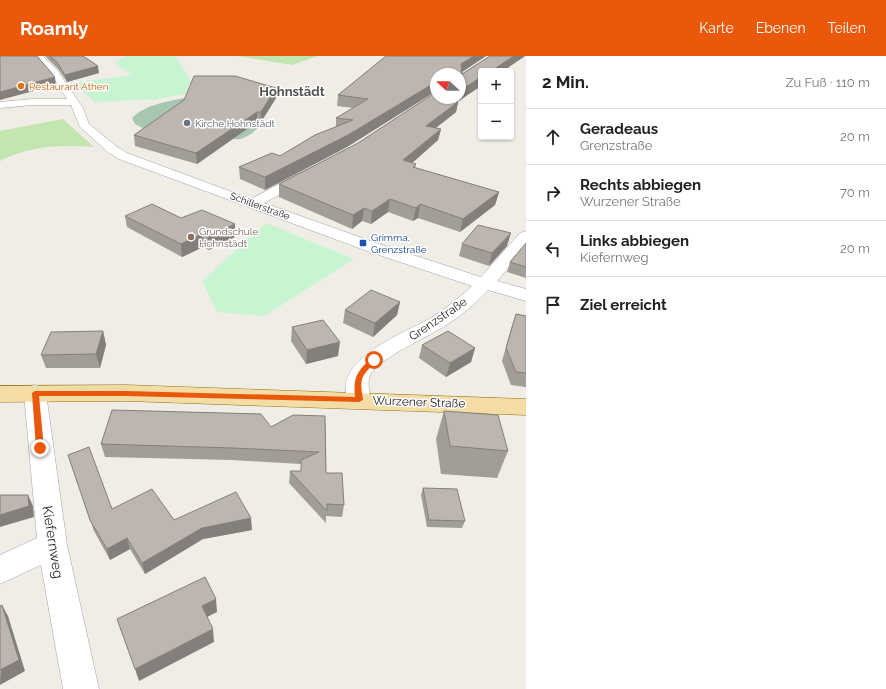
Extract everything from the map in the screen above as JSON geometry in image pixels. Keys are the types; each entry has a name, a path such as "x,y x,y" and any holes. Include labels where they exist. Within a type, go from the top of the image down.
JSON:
{"main road":[{"name":"Wurzener Straße","path":"0,394 126,393 526,406"}],"street":[{"name":"Schillerstraße","path":"38,56 54,72 78,108 84,125 113,150 123,156 363,244 486,284 526,295"},
{"path":"0,105 32,102 73,102"},
{"path":"254,203 317,169"},
{"name":"Grenzstraße","path":"359,400 357,384 361,373 374,360 444,318 486,284 526,236"},
{"name":"Kiefernweg","path":"35,393 52,545 81,689"},
{"path":"0,570 52,545"}],"green space":[{"path":"125,56 175,56 191,81 185,94 157,99 95,102 73,83 132,75 115,63"},
{"path":"237,56 318,56 292,65"},
{"path":"189,97 264,110 263,119 261,124 253,132 244,138 233,139 211,134 185,151 135,124 132,118 137,113 151,106"},
{"path":"63,119 94,147 46,147 24,152 0,161 0,131"},
{"path":"266,223 354,259 264,316 217,312 202,281"}],"building":[{"path":"0,56 37,56 55,77 0,92"},
{"path":"50,56 83,56 98,66 65,75 57,62"},
{"path":"386,56 474,56 461,64 461,68 430,68 430,86 348,135 265,177 239,167 272,153 280,156 315,135 353,120 336,118 368,99 338,95"},
{"path":"490,56 514,56 496,68 478,68 478,79 466,87 466,71"},
{"path":"194,76 235,76 276,88 261,112 257,112 196,153 134,135 184,100"},
{"path":"430,96 430,104 455,104 426,126 441,129 403,160 416,164 413,167 499,192 463,219 420,204 416,208 390,199 372,211 364,208 353,215 279,184 358,143"},
{"path":"152,204 181,218 202,210 235,224 208,237 202,234 181,244 125,216"},
{"path":"478,225 511,233 492,253 462,244"},
{"path":"526,243 526,267 510,262"},
{"path":"371,290 400,302 375,323 345,310"},
{"path":"516,314 526,316 526,373 516,372 506,348"},
{"path":"323,320 340,342 307,350 292,327"},
{"path":"103,331 96,354 41,355 51,332"},
{"path":"448,331 475,348 450,363 422,345"},
{"path":"112,410 261,414 271,427 293,415 325,416 326,473 342,473 344,505 327,504 327,511 290,471 301,471 301,460 319,452 101,444"},
{"path":"444,411 498,415 508,451 450,446"},
{"path":"89,447 112,509 152,489 174,520 236,492 251,518 202,528 142,563 127,538 107,549 90,520 68,455"},
{"path":"423,488 457,489 465,521 429,520"},
{"path":"0,495 28,495 29,506 0,515"},
{"path":"205,577 216,599 202,606 213,629 135,669 117,619"},
{"path":"2,605 19,660 0,670 0,606"}],"place":[{"name":"Restaurant Athen","path":"21,86"},
{"name":"Kirche Hohnstädt","path":"187,123"},
{"name":"Grundschule Hohnstädt","path":"191,237"},
{"name":"Grimma, Grenzstraße","path":"363,243"}],"district":[{"name":"Hohnstädt","path":"292,91"}],"route":[{"path":"40,448 35,393 126,393 359,400 357,384 361,373 374,360"}]}
